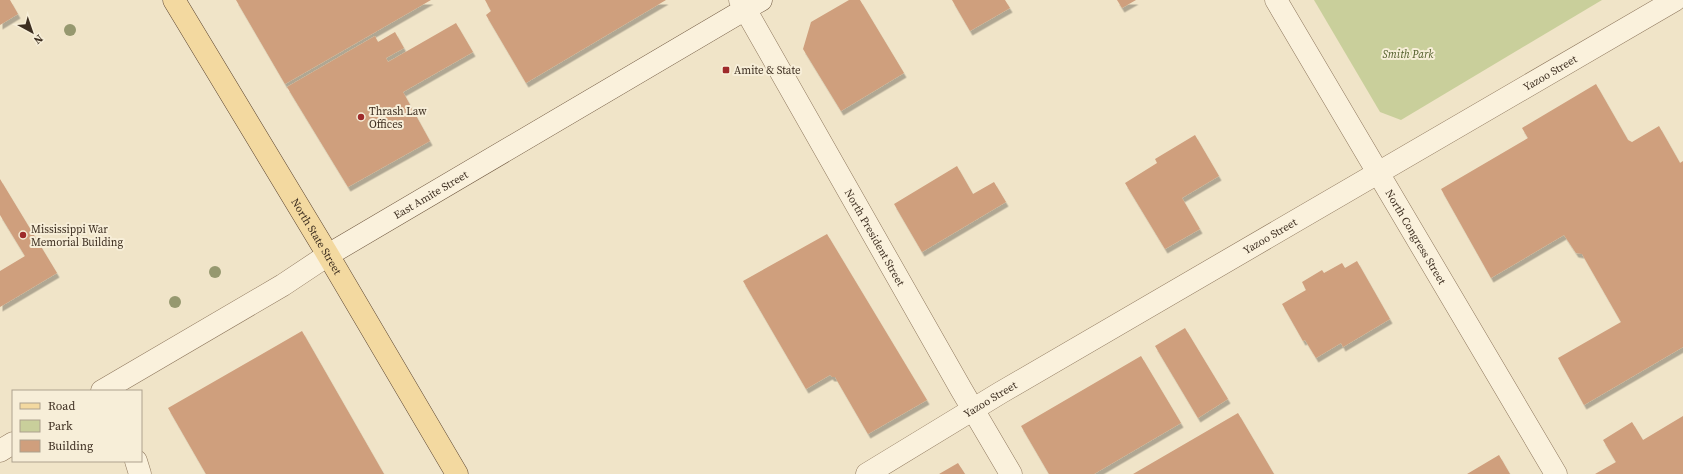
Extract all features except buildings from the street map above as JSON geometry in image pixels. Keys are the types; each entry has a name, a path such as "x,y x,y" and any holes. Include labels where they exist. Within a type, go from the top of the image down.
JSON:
{"main road":[{"name":"North State Street","path":"174,0 328,255 457,474"}],"street":[{"name":"North Congress Street","path":"1276,0 1556,474"},
{"name":"Yazoo Street","path":"867,474 973,409 1675,0"},
{"name":"East Amite Street","path":"109,389 283,285 328,255 749,3"},
{"name":"North President Street","path":"749,3 973,409 1011,474"},
{"path":"0,451 12,444"},
{"path":"136,462 140,474"}],"green space":[{"name":"Smith Park","path":"1314,0 1602,0 1401,120 1380,112"}],"place":[{"name":"Amite & State","path":"726,70"},
{"name":"Thrash Law Offices","path":"361,117"},
{"name":"Mississippi War Memorial Building","path":"23,235"}]}
